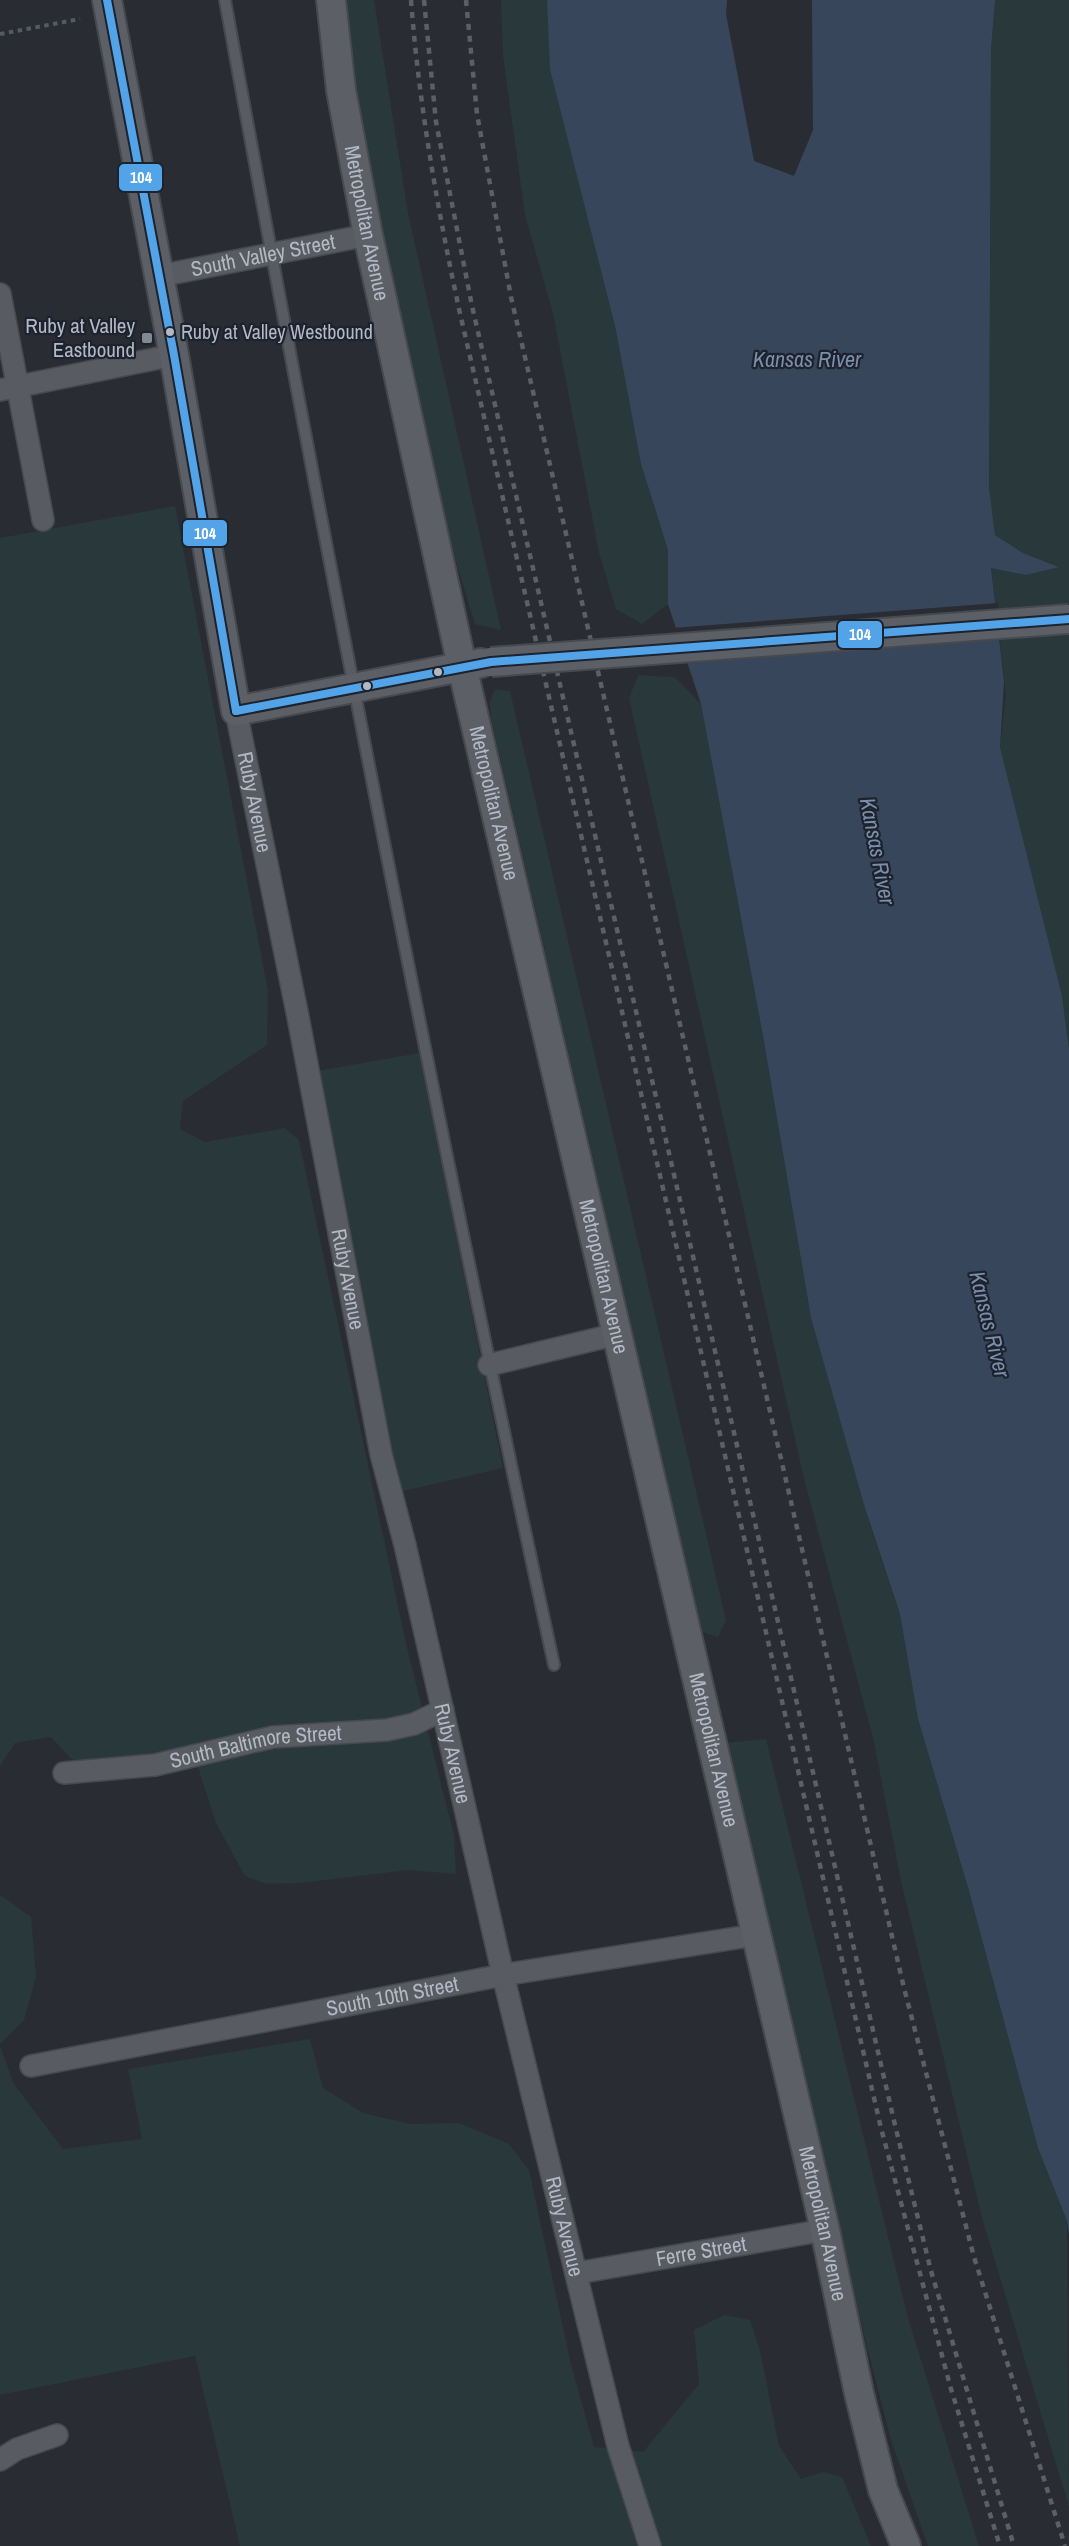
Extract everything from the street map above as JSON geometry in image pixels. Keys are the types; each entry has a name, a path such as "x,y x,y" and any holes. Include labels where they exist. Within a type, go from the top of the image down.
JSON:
{"main road":[{"name":"Ruby Avenue","path":"107,0 174,355 236,711"},
{"name":"Metropolitan Avenue","path":"331,0 341,90 368,235 462,666 825,2230 859,2393 883,2490 906,2546"},
{"path":"236,711 354,686 491,662 1069,619"}],"street":[{"name":"South Valley Street","path":"159,276 368,235"},
{"path":"0,294 8,389 43,520"},
{"path":"8,389 174,355"},
{"name":"Ruby Avenue","path":"236,711 298,1017 369,1401 443,1710 503,1975 618,2446 650,2546"},
{"path":"489,1365 617,1334"},
{"name":"South Baltimore Street","path":"64,1773 155,1766 273,1737 387,1730 414,1724 443,1710"},
{"name":"South 10th Street","path":"31,2066 503,1975 755,1935"},
{"name":"Ferre Street","path":"577,2273 825,2230"},
{"path":"0,2460 17,2449 57,2435"}],"lane":[{"path":"225,0 354,686 489,1365 554,1665"}],"path":[{"path":"0,34 80,19"}],"shaded area":[{"path":"345,0 374,0 408,213 501,630 475,624 453,552 385,250 358,104"},
{"path":"501,0 547,0 551,69 615,326 641,464 668,550 668,604 642,624 616,609 599,553 553,313 525,215 503,56"},
{"path":"995,0 1069,0 1069,1047 1062,996 1000,747 1006,694 991,567 1026,575 1058,566 1023,553 995,535 989,487 991,49"},
{"path":"175,506 268,991 267,1045 183,1101 180,1129 205,1142 285,1128 299,1140 407,1648 454,1836 456,1874 408,1870 301,1883 267,1884 245,1876 216,1823 191,1746 161,1757 83,1763 71,1759 51,1737 15,1743 0,1766 0,538"},
{"path":"638,675 675,677 701,704 763,1036 810,1313 871,1528 900,1614 918,1719 969,1891 1038,2148 1067,2221 1069,2507 982,2218 901,1881 874,1742 803,1475 629,698"},
{"path":"495,689 510,691 726,1620 718,1637 702,1632 491,718 490,702"},
{"path":"419,1053 503,1468 399,1492 317,1071"},
{"path":"766,1739 908,2318 979,2546 928,2546 891,2440 866,2343 725,1743"},
{"path":"0,1895 31,1917 36,1977 24,2020 0,2044"},
{"path":"310,2039 323,2088 363,2113 411,2124 459,2123 509,2144 529,2170 571,2364 594,2447 643,2452 699,2384 694,2330 724,2315 750,2320 760,2350 779,2446 801,2479 823,2472 842,2477 871,2546 240,2546 195,2356 0,2395 0,2046 14,2084 63,2149 142,2139 128,2069"}],"water":[{"name":"Kansas River","path":"547,0 727,0 726,14 754,161 794,176 813,130 812,0 995,0 991,49 989,487 995,535 1023,553 1059,567 1026,575 991,568 1004,682 1000,747 1062,996 1069,1048 1069,2234 1067,2221 1038,2148 969,1891 918,1719 900,1614 865,1508 811,1318 763,1036 701,704 668,604 668,550 641,464 615,326 550,69"}],"pier":[{"path":"998,603 1002,639 684,663 672,628"}],"railway":[{"path":"411,0 430,155 459,309 881,2128 951,2389 1000,2546"},
{"path":"424,0 436,122 472,306 895,2125 931,2271 1014,2546"},
{"path":"466,0 477,114 511,297 904,1988 974,2257 1065,2546"}],"transit line":[{"name":"104","path":"107,0 174,355 236,711"},
{"name":"104","path":"236,711 491,662 1069,619"}],"place":[{"name":"Ruby at Valley Westbound","path":"170,332"},
{"name":"Ruby at Valley Eastbound","path":"147,338"}]}
